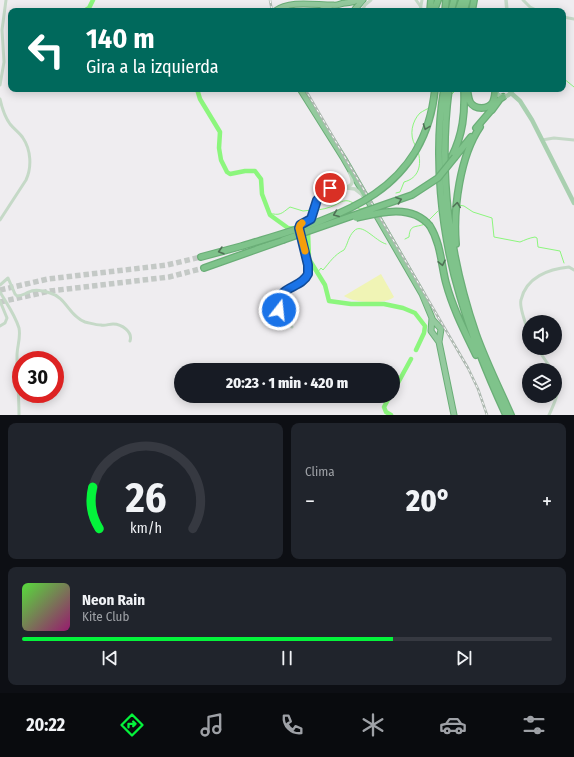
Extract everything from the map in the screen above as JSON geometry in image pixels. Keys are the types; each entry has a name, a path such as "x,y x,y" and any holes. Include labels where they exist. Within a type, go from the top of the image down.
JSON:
{"highway":[{"path":"280,8 289,3 296,2 334,6 357,0"},
{"path":"357,8 363,0"},
{"path":"307,3 324,8"},
{"path":"349,3 353,8"},
{"path":"302,92 344,160 422,294 435,325 440,327 439,342 454,415"},
{"path":"201,257 242,246 340,213 362,203 384,187 406,164 421,140 430,114 434,92"},
{"path":"441,92 438,154 448,246 459,295 477,348 495,392"},
{"path":"442,195 440,143 444,92"},
{"path":"449,92 446,118 445,174 449,218 459,272 463,292 477,335 511,415"},
{"path":"454,157 463,128 465,92"},
{"path":"466,92 470,101 476,107 480,108 487,107 491,104 495,92"},
{"path":"204,268 330,223 403,199 430,184 438,178 483,119 503,97"},
{"path":"485,119 494,107"},
{"path":"459,272 455,238 455,219 458,192 468,150 480,127"},
{"path":"330,223 375,213 401,212 418,216 430,226 436,237 446,283 458,318 506,415"},
{"path":"435,325 430,329 439,342"},
{"path":"433,334 439,332"}],"main road":[{"path":"496,92 499,96 503,97 510,92"},
{"path":"513,92 526,109 574,203"}],"street":[{"path":"0,85 4,62 2,30 6,0"},
{"path":"364,8 371,0"},
{"path":"416,0 421,7"},
{"path":"421,7 422,0"},
{"path":"523,0 532,8"},
{"path":"0,99 7,119 26,143 30,158 29,172 26,180 0,220"},
{"path":"542,140 554,138 574,140"},
{"path":"292,327 285,320 279,310 278,305 282,293 302,281 308,274 308,265 299,228 300,224 310,220 313,216 317,200 324,195 327,189 350,186 353,181 344,160"},
{"path":"342,187 355,189 366,199"},
{"path":"524,315 521,300 528,284 535,277 561,268 569,267 574,270"},
{"path":"0,285 8,278 17,296 21,296 32,291 52,293 58,296 77,318 100,325 119,325 130,333 132,337 130,341"},
{"path":"0,292 14,315 19,329 20,337 17,364 19,415"},
{"path":"0,301 7,318 5,323 0,326"},
{"path":"549,415 555,403"}],"green space":[{"path":"381,274 394,297 390,300 361,302 344,296"}],"waterway":[{"path":"89,8 93,0"},
{"path":"566,80 574,87"},
{"path":"198,92 200,99 220,132 219,148 221,160 227,172 230,174 255,171 261,179 262,194 270,215 288,228 308,231 309,259 325,285 329,301 351,304 384,304 403,308 415,313 425,326 424,333 416,350"},
{"path":"415,145 412,137 413,124 417,116 429,108"},
{"path":"396,193 400,192 404,182 416,174 420,161 418,151"},
{"path":"315,210 328,208 344,201 353,203"},
{"path":"459,205 464,206 473,212 492,218 494,237 520,242 535,237 537,238 538,247 560,251 564,263"},
{"path":"269,213 280,214 290,207 303,211 312,210"},
{"path":"356,207 360,209 367,207"},
{"path":"428,221 438,211"},
{"path":"405,239 409,237 412,228 425,224"},
{"path":"317,273 321,268 323,270 335,256 344,250 350,236 357,229 365,230 386,244"},
{"path":"400,379 411,359"},
{"path":"386,403 384,407 386,412 391,415"}],"tunnel":[{"path":"0,290 48,279 167,265 201,257"},
{"path":"0,302 50,291 169,277 204,268"}],"railway":[{"path":"270,0 271,8"},
{"path":"307,92 468,368 478,389 487,415"}],"slow traffic":[{"path":"302,223 299,228 305,251"}],"route":[{"path":"279,310 278,305 282,293 302,281 308,274 308,265 299,227 301,224 311,219 317,200 324,195 327,189 330,188"}]}
